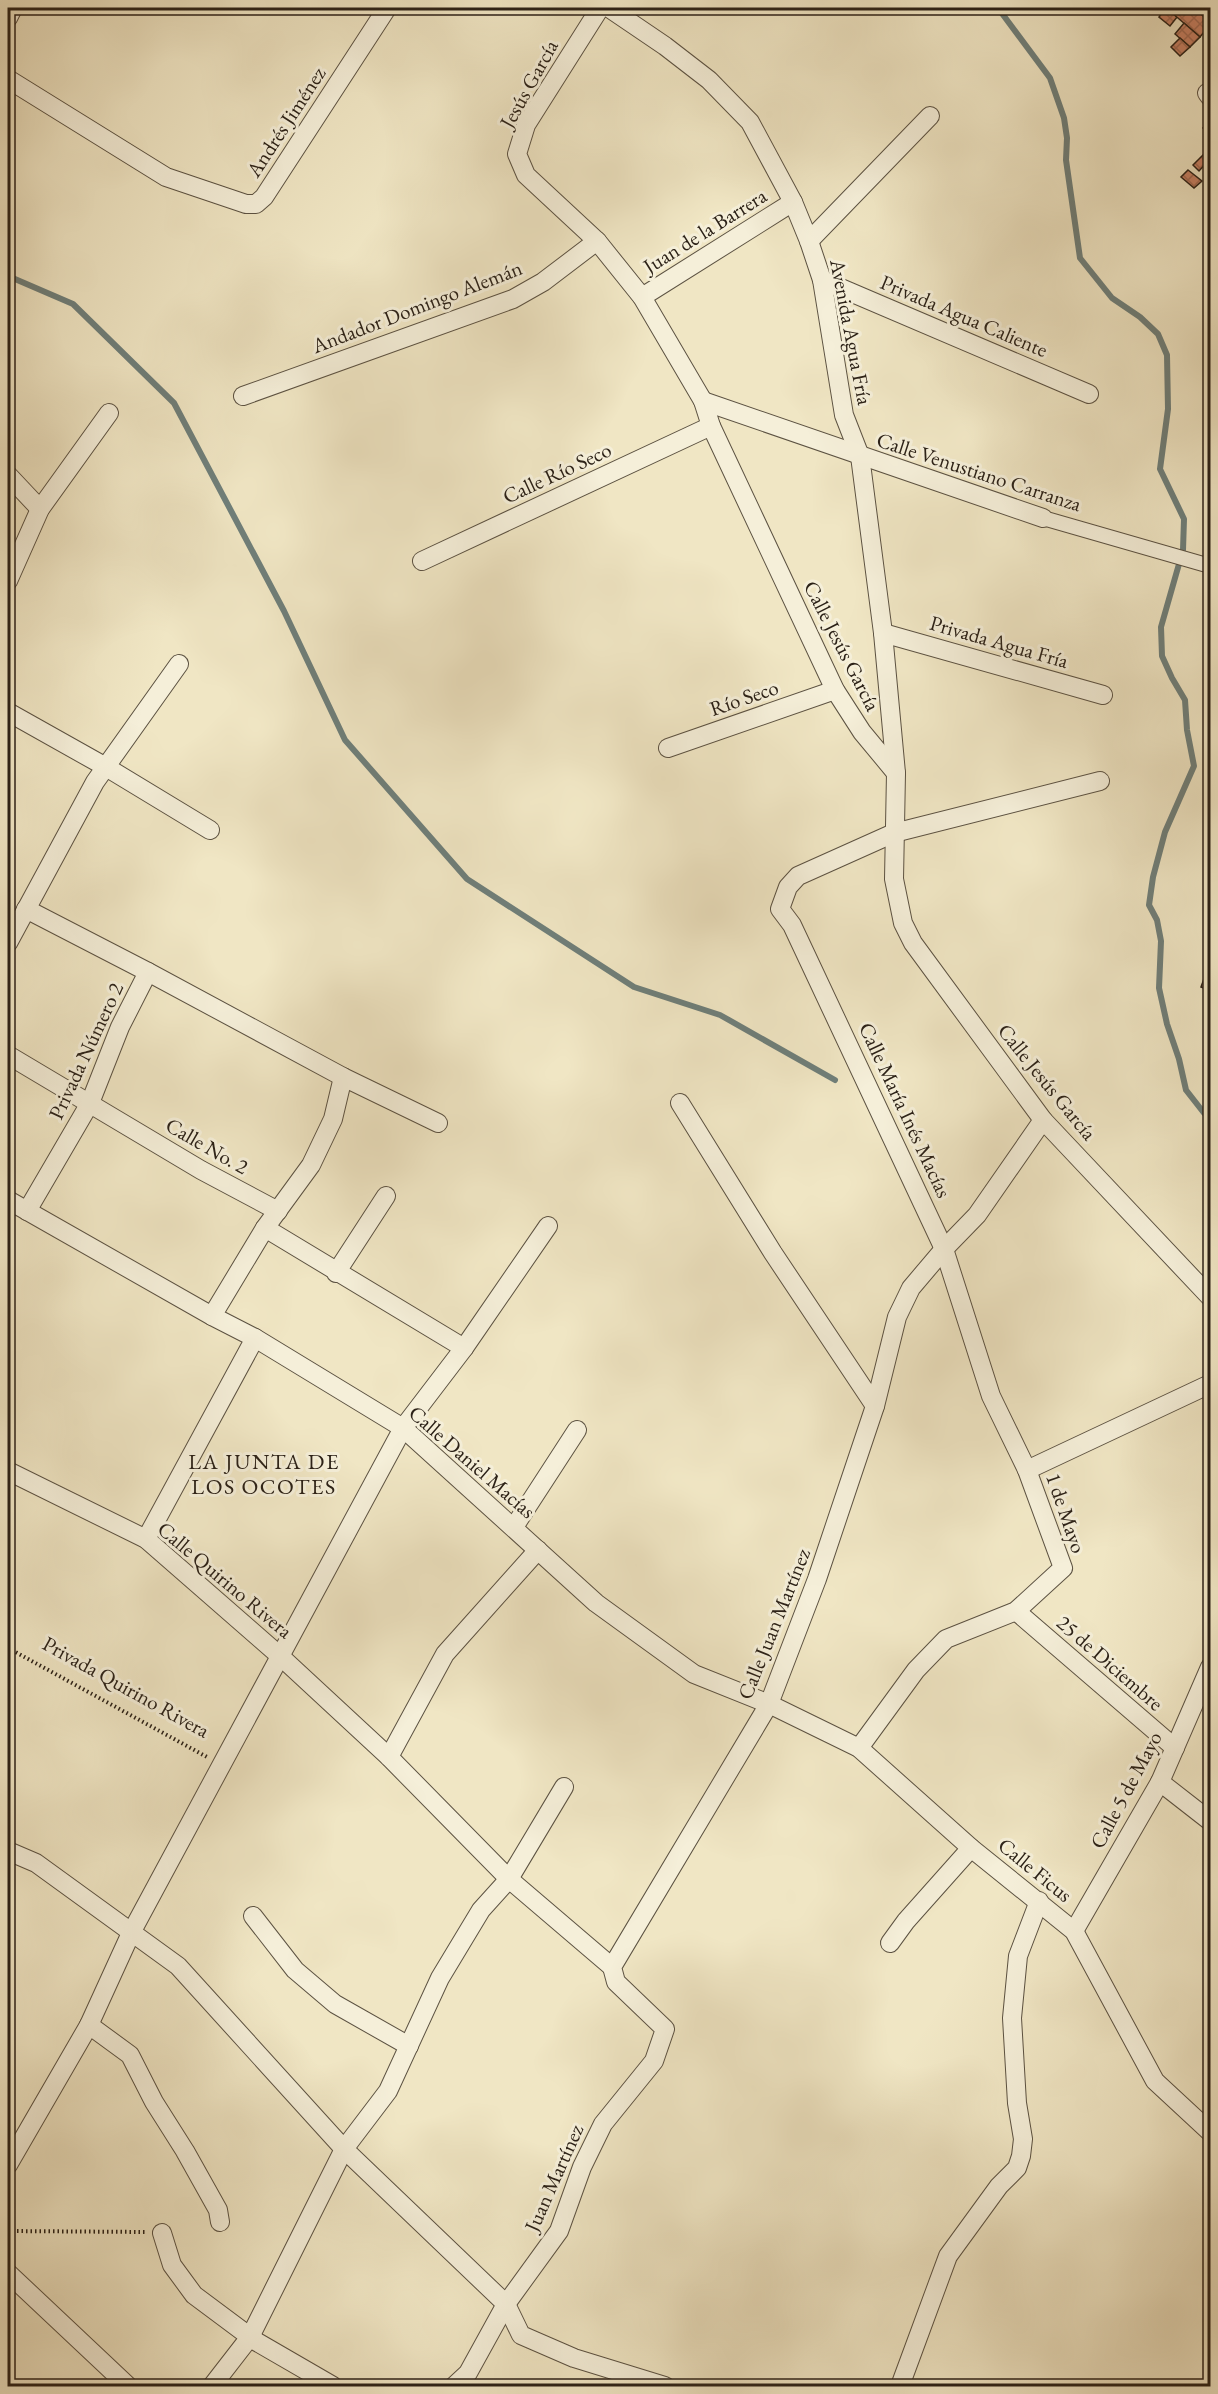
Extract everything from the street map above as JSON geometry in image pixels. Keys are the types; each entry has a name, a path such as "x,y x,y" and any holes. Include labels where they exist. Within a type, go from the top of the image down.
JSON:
{"street":[{"path":"8,18 13,8"},
{"name":"Andrés Jiménez","path":"8,79 166,177 246,204 256,204 264,198 387,8"},
{"name":"Jesús García","path":"517,154 526,125 600,8"},
{"name":"Avenida Agua Fría","path":"609,8 665,46 709,80 750,122 793,202 809,241 822,280 844,415 860,456 883,633 896,773"},
{"path":"809,241 930,116"},
{"name":"Calle Jesús García","path":"517,154 526,175 597,241 642,297 703,400 711,426 835,690 862,732 896,773 894,879 903,923 913,943 1043,1119 1210,1297"},
{"name":"Juan de la Barrera","path":"642,297 793,202"},
{"name":"Andador Domingo Alemán","path":"243,396 513,299 543,282 597,241"},
{"name":"Privada Agua Caliente","path":"822,280 1089,394"},
{"name":"Calle Venustiano Carranza","path":"703,400 1043,518 1210,566"},
{"path":"8,581 40,509 109,413"},
{"name":"Calle Río Seco","path":"422,561 711,426"},
{"path":"8,475 40,509"},
{"name":"Privada Agua Fría","path":"883,633 1103,695"},
{"path":"8,943 95,782 178,664"},
{"name":"Río Seco","path":"668,748 835,690"},
{"path":"8,712 106,767 210,830"},
{"path":"894,833 1100,782"},
{"name":"Calle María Inés Macías","path":"894,833 798,876 788,887 780,909 792,925 944,1249 991,1396 1027,1470"},
{"path":"26,909 343,1077 438,1123"},
{"name":"Privada Número 2","path":"27,1211 90,1103 120,1027 148,972"},
{"name":"Calle No. 2","path":"8,1055 201,1170 278,1211"},
{"path":"212,1316 265,1228 311,1165 333,1119 343,1077"},
{"path":"680,1102 773,1253 875,1406"},
{"path":"944,1249 977,1215 1043,1119"},
{"path":"336,1273 386,1196"},
{"name":"Calle Daniel Macías","path":"8,1200 255,1338 403,1428 596,1603 694,1674 768,1704"},
{"path":"8,2165 89,2025 131,1933 403,1428 464,1348 548,1226"},
{"path":"265,1228 336,1273 464,1348"},
{"name":"Calle Juan Martínez","path":"612,1967 768,1704 818,1579 875,1406 897,1317 911,1288 944,1249"},
{"path":"146,1539 255,1338"},
{"name":"1 de Mayo","path":"859,1748 916,1670 946,1639 1016,1611 1063,1568 1027,1470 1210,1384"},
{"path":"514,1527 577,1430"},
{"name":"Calle Quirino Rivera","path":"8,1471 146,1539 280,1656 389,1757 509,1878 612,1967"},
{"path":"389,1757 445,1654 538,1550"},
{"name":"25 de Diciembre","path":"1016,1611 1175,1749"},
{"name":"Calle 5 de Mayo","path":"1074,1931 1160,1782 1210,1667"},
{"name":"Calle Ficus","path":"768,1704 859,1748 971,1848 1074,1931 1155,2080 1210,2132"},
{"path":"1160,1782 1210,1821"},
{"path":"212,2386 250,2337 344,2149 387,2091 440,1978 481,1910 509,1878 564,1787"},
{"path":"890,1943 906,1921 971,1848"},
{"path":"8,1851 36,1863 178,1966 344,2149 506,2304 521,2335 573,2358 665,2386"},
{"path":"900,2386 948,2256 999,2186 1017,2169 1022,2157 1023,2139 1017,2103 1012,2018 1018,1956 1039,1901"},
{"path":"254,1916 295,1970 335,2004 410,2046"},
{"name":"Juan Martínez","path":"454,2386 468,2373 506,2304 559,2231 582,2167 603,2124 654,2061 665,2029 616,1982 612,1967"},
{"path":"89,2025 130,2055 154,2102 218,2210 220,2223"},
{"path":"162,2232 172,2265 194,2295 250,2337 333,2386"},
{"path":"8,2273 128,2386"}],"path":[{"name":"Privada Quirino Rivera","path":"8,1648 222,1766"},
{"path":"8,2231 162,2232"}],"building":[{"path":"1156,8 1166,8 1177,17 1170,26 1159,17 1161,14"},
{"path":"1175,8 1180,8 1187,14 1190,11 1186,8 1194,8 1210,22 1210,25 1200,37 1171,12"},
{"path":"1184,23 1200,37 1190,47 1175,34"},
{"path":"1180,38 1190,47 1180,56 1171,47"},
{"path":"1210,120 1210,135 1203,128"},
{"path":"1210,148 1210,159 1199,171 1193,165"},
{"path":"1188,170 1202,181 1194,188 1181,177"},
{"path":"1205,976 1210,978 1209,990 1201,987"}],"waterway":[{"path":"998,8 1050,78 1064,118 1067,138 1066,160 1080,258 1112,298 1140,317 1158,334 1167,355 1168,409 1160,469 1184,519 1183,550 1161,627 1162,656 1185,700 1187,730 1194,766 1165,832 1153,877 1149,905 1157,920 1161,941 1159,988 1186,1090 1204,1113 1210,1116"},
{"path":"8,276 73,304 174,403 284,611 345,740 467,879 634,987 720,1015 835,1080"}],"district":[{"name":"LA JUNTA DE LOS OCOTES","path":"264,1474"}]}
